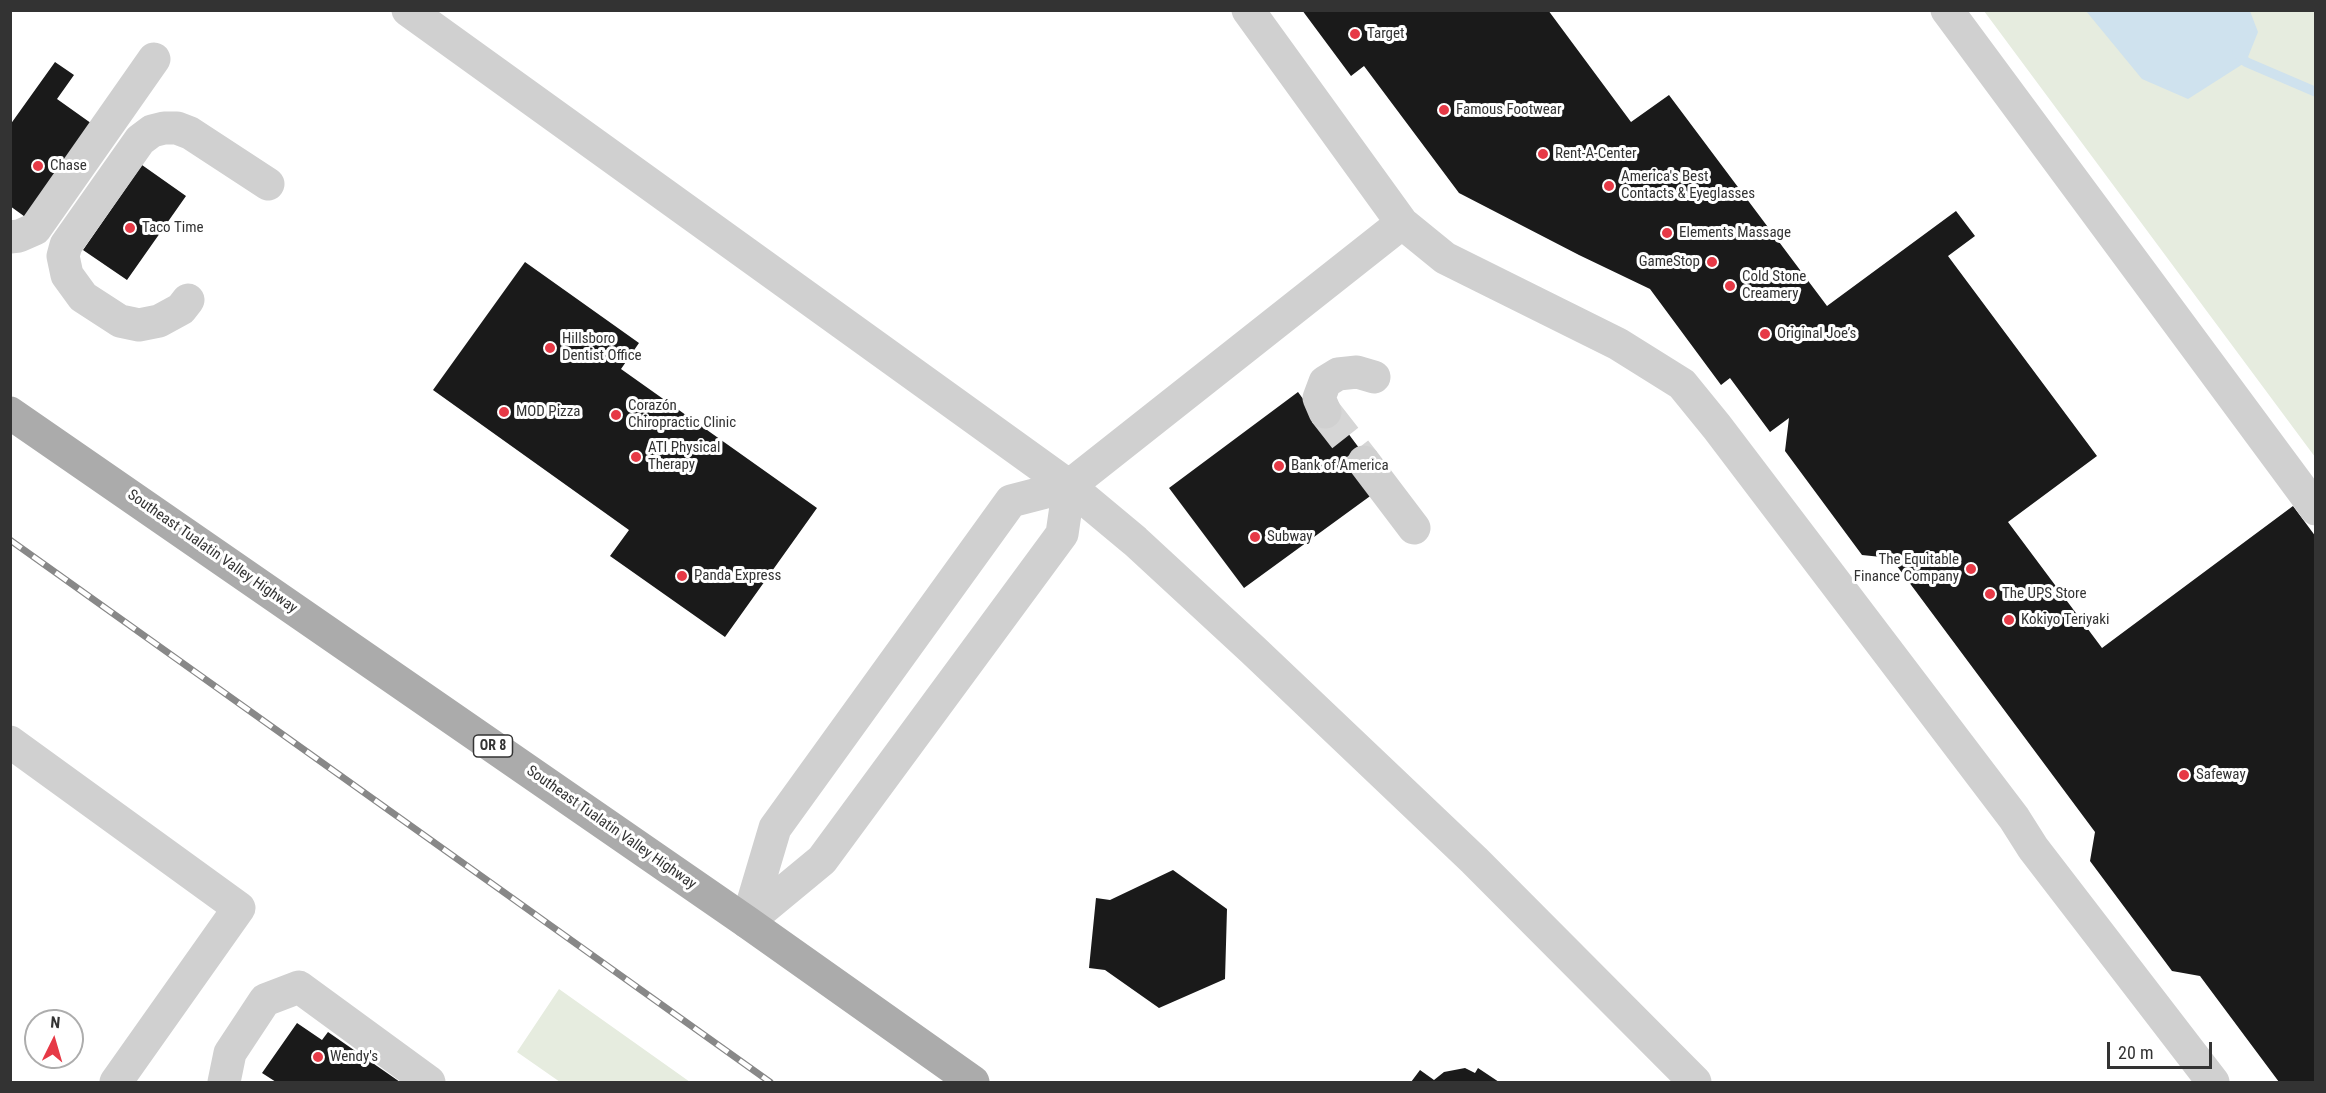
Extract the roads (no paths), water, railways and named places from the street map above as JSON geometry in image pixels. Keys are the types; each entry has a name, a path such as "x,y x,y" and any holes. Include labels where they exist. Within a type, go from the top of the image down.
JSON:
{"main road":[{"name":"Southeast Tualatin Valley Highway","path":"10,413 747,922 973,1083"}],"lane":[{"path":"408,10 1069,486 1135,541 1429,817 1695,1083"},
{"path":"1248,10 1402,223 1445,258 1618,344 1682,384 1724,436 2014,818 2033,848 2213,1083"},
{"path":"1947,10 2316,509"},
{"path":"10,237 35,229 154,59"},
{"path":"188,300 182,309 159,321 138,325 120,321 83,297 67,275 63,256 66,245 140,140 152,131 177,128 190,133 268,184"},
{"path":"747,922 776,828 1011,501 1069,486 1402,223"},
{"path":"1325,412 1319,398 1325,382 1338,374 1357,372 1374,377"},
{"path":"1364,462 1414,528"},
{"path":"747,922 822,860 1062,534 1069,486"},
{"path":"10,742 239,908 116,1083"},
{"path":"224,1083 230,1053 265,1000 299,987 429,1083"}],"water":[{"path":"2086,11 2250,11 2258,32 2246,62 2188,99 2142,79"}],"waterway":[{"path":"2237,52 2246,62 2316,92"}],"tunnel":[{"path":"1325,412 1364,462"}],"railway":[{"path":"10,540 770,1082"}],"place":[{"name":"Target","path":"1355,34"},
{"name":"Famous Footwear","path":"1444,110"},
{"name":"Rent-A-Center","path":"1543,154"},
{"name":"Chase","path":"38,166"},
{"name":"America's Best Contacts & Eyeglasses","path":"1609,186"},
{"name":"Taco Time","path":"130,228"},
{"name":"Elements Massage","path":"1667,233"},
{"name":"GameStop","path":"1712,262"},
{"name":"Cold Stone Creamery","path":"1730,286"},
{"name":"Original Joe’s","path":"1765,334"},
{"name":"Hillsboro Dentist Office","path":"550,348"},
{"name":"MOD Pizza","path":"504,412"},
{"name":"Corazón Chiropractic Clinic","path":"616,415"},
{"name":"ATI Physical Therapy","path":"636,457"},
{"name":"Bank of America","path":"1279,466"},
{"name":"Subway","path":"1255,537"},
{"name":"The Equitable Finance Company","path":"1971,569"},
{"name":"Panda Express","path":"682,576"},
{"name":"The UPS Store","path":"1990,594"},
{"name":"Kokiyo Teriyaki","path":"2009,620"},
{"name":"Safeway","path":"2184,775"},
{"name":"Wendy's","path":"318,1057"}]}
